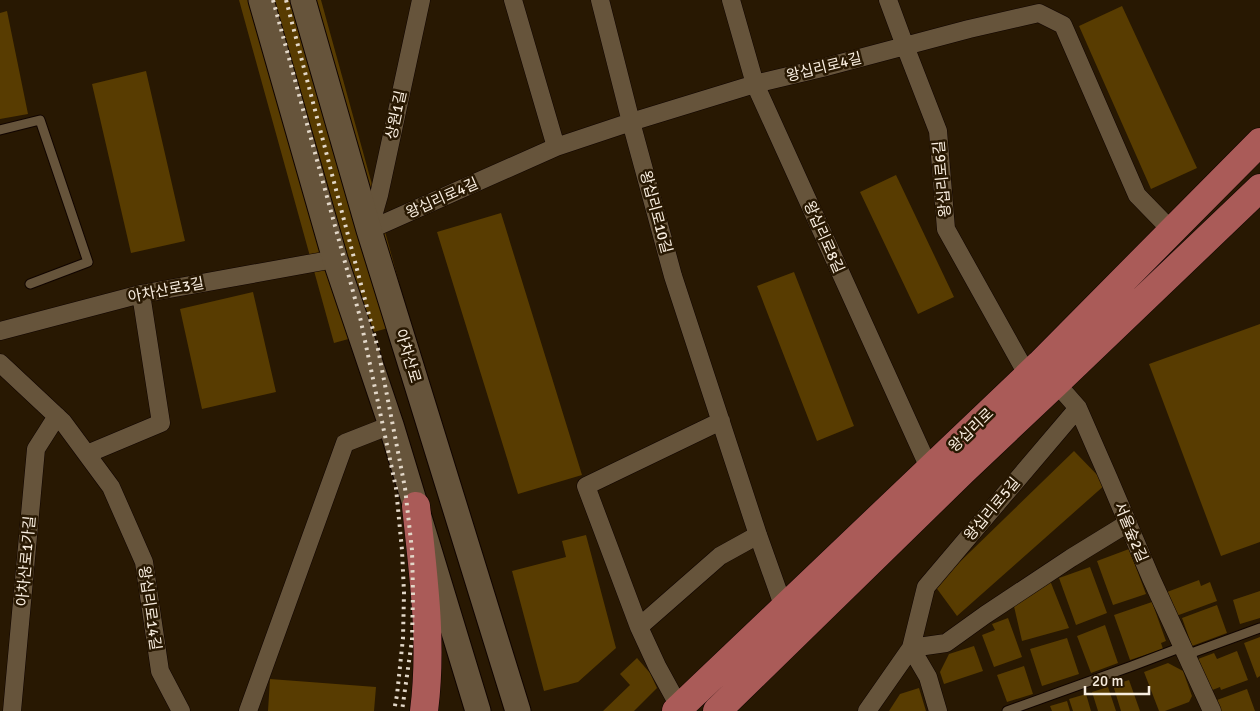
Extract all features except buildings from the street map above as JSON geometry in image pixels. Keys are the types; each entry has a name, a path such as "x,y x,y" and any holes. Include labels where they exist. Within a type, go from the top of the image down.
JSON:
{"main road":[{"path":"261,0 335,259 391,425 478,711"},
{"name":"아차산로","path":"304,0 369,230 518,711"},
{"name":"왕십리로","path":"678,709 1028,376 1260,142"},
{"name":"왕십리로","path":"718,711 962,471 1260,188"},
{"path":"416,506 428,633 424,711"}],"street":[{"name":"상원1길","path":"369,230 379,196 421,0"},
{"path":"513,0 556,147"},
{"name":"왕십리로10길","path":"600,0 673,276 758,535 784,608"},
{"name":"왕십리로8길","path":"730,0 755,84 930,470"},
{"name":"왕십리로6길","path":"888,0 938,131 946,229 1028,376"},
{"name":"왕십리로4길","path":"369,230 556,147 755,84 905,46 1037,6 1062,24 1136,195 1172,231"},
{"name":"아차산로3길","path":"0,331 141,294 335,259"},
{"path":"87,454 161,423 141,294"},
{"name":"왕십리로14길","path":"0,363 63,422 111,487 144,562 160,671 181,711"},
{"path":"1056,383 1078,408"},
{"name":"서울숲2길","path":"1078,408 1151,578 1212,711"},
{"name":"왕십리로5길","path":"867,711 911,648 926,587 1078,408"},
{"name":"아차산로1가길","path":"12,711 36,449 57,416"},
{"path":"678,709 639,627 586,486 721,421"},
{"path":"248,711 345,443 391,425"},
{"path":"938,711 928,677 911,648 946,643 1071,558 1128,523"},
{"path":"639,627 720,556 758,535"}],"lane":[{"path":"0,130 40,120 88,262 30,284"},
{"path":"1007,711 1132,666 1260,628"}],"railway":[{"path":"273,0 360,317 396,488 404,593 403,638 394,711"},
{"path":"286,0 378,349 405,488 412,550 413,593 412,640 402,711"}]}
